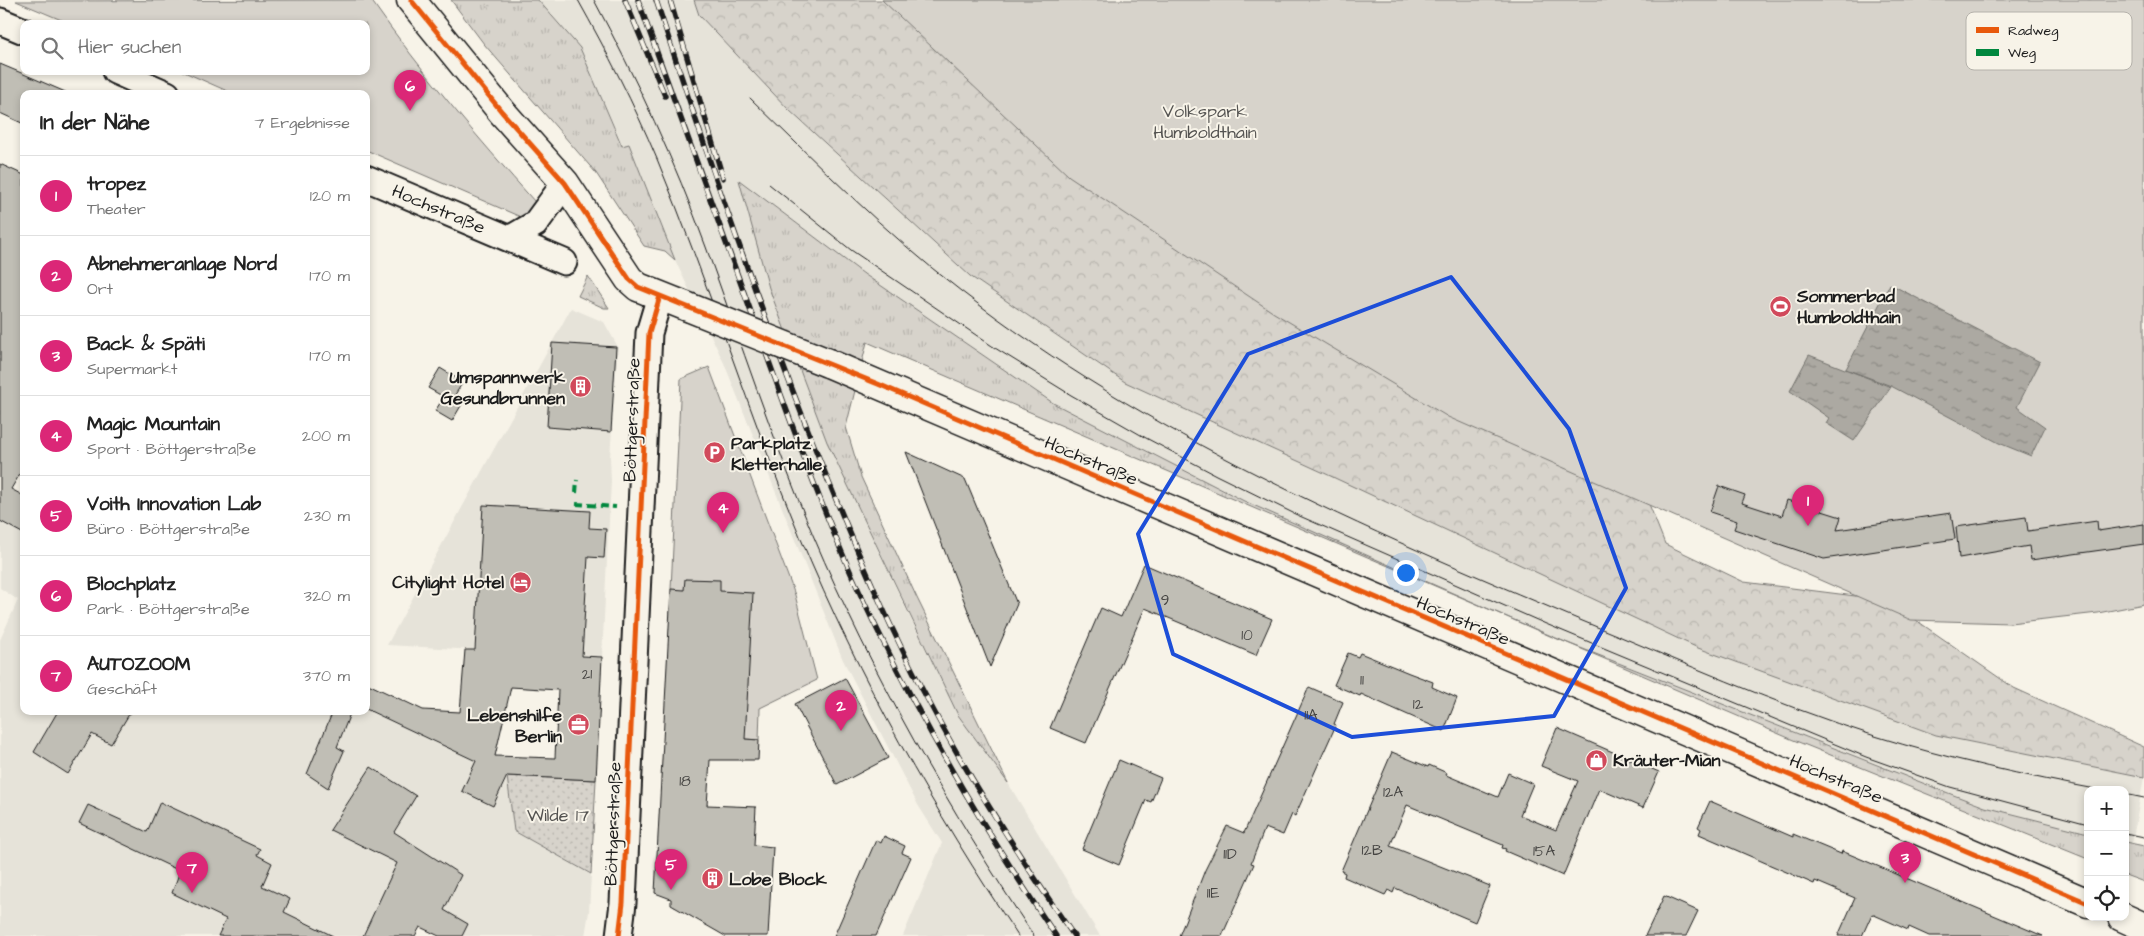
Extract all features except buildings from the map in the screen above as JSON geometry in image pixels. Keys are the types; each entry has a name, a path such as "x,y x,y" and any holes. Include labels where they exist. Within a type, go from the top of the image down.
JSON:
{"street":[{"path":"411,0 502,112 565,183 628,279 638,287 660,296"},
{"path":"0,21 20,29"},
{"path":"124,75 158,90"},
{"name":"Hochstraße","path":"370,180 564,262"},
{"path":"511,238 535,224 565,183"},
{"name":"Hochstraße","path":"660,296 828,364 2084,901"},
{"name":"Böttgerstraße","path":"619,936 624,884 649,333 660,296"},
{"path":"2129,920 2144,927"}],"highlighted area":[{"path":"1451,277 1569,429 1626,588 1554,716 1352,737 1173,654 1138,534 1248,354"}],"shaded area":[{"path":"538,0 694,0 699,15 789,110 970,276 1125,382 1322,472 1936,735 2144,777 2132,844 2129,843 2129,786 2084,786 2084,832 1985,807 1550,636 1244,501 1053,403 864,274 739,180 769,288 827,442 903,603 958,715 1008,783 1100,936 903,936 942,843 918,805 843,660 724,363 675,260 629,144 623,146 580,48"},
{"path":"571,308 604,322 618,347 610,457 611,481 602,657 387,645"},
{"path":"0,521 20,532 20,715 370,715 370,711 507,776 514,831 591,874 589,912 585,936 439,936 420,927 415,936 0,936 0,640 18,600 0,588"}],"green space":[{"path":"371,0 450,104 535,202 530,215 523,218 370,152 370,90 225,90 191,75 370,75 370,20 61,20 16,1"},
{"path":"451,0 538,0 580,48 622,146 629,144 675,260 665,251 644,246 596,173 484,44"},
{"name":"Volkspark Humboldthain","path":"694,0 1076,0 1631,459 1665,544 1744,582 1887,600 2014,688 2144,747 2144,777 1936,735 1698,648 1125,382 970,276 789,110 699,15"},
{"name":"Sommerbad Humboldthain","path":"882,0 2144,0 2144,604 2098,613 2010,623 1911,620 1448,417 1274,313 1069,176"},
{"path":"739,180 864,274 1053,403 1244,501 1503,615 867,342 846,427 861,477 917,598 1008,783 958,715 827,442 769,288"},
{"path":"588,276 609,308 604,308 578,296"},
{"path":"709,367 795,595 817,680 760,708 759,740 745,739 671,589 681,379"},
{"path":"1503,615 1566,642 1550,636"},
{"path":"1566,642 1985,807 2084,832 2084,857 1791,739"},
{"name":"Wilde 17","path":"507,776 596,780 591,874 514,831"},
{"path":"2129,843 2144,846 2144,882 2129,876"}],"water":[{"path":"1890,284 2040,362 2017,407 2045,427 2031,456 1999,443 1891,386 1846,369"},
{"path":"1809,355 1891,387 1854,441 1826,423 1829,418 1790,391"}],"tram line":[{"path":"578,0 620,78 657,159 782,492 824,591 873,693 900,743 957,841 1018,936"},
{"path":"594,0 640,91 681,184 706,247 784,464 836,588 914,741 972,840 1034,936"},
{"path":"750,98 879,222 961,291 1033,343 1107,391 1182,435 1259,476 1417,550 1726,681 1800,710 1875,736 1959,760 2084,787"},
{"path":"769,184 851,250 995,348 1146,438 1295,514 1546,624 1866,757 1950,787 2084,823"},
{"path":"2129,795 2144,798"},
{"path":"2129,834 2144,837"}],"railway":[{"path":"625,0 665,96"},
{"path":"638,0 789,418 846,563 899,672 940,749 984,825 1056,936"},
{"path":"656,0 755,291 821,463 875,592 921,686 969,773 1002,828 1074,936"},
{"path":"670,0 723,178"}],"marked path":[{"path":"576,493 577,480"},
{"path":"576,504 616,507"}],"cycle path":[{"path":"411,0 502,112 565,183 629,279 638,287 878,384 2084,901"},
{"path":"619,936 623,903 649,333 660,296"}],"place":[{"name":"Blochplatz","path":"410,111"},
{"name":"Sommerbad Humboldthain","path":"1781,306"},
{"name":"Umspannwerk Gesundbrunnen","path":"581,387"},
{"name":"Parkplatz Kletterhalle","path":"715,453"},
{"name":"tropez","path":"1808,526"},
{"name":"Magic Mountain","path":"723,533"},
{"name":"Citylight Hotel","path":"520,582"},
{"name":"Lebenshilfe Berlin","path":"578,725"},
{"name":"Abnehmeranlage Nord","path":"841,731"},
{"name":"Kräuter-Mian","path":"1597,760"},
{"name":"Lobe Block","path":"713,879"},
{"name":"Back & Späti","path":"1905,883"},
{"name":"Voith Innovation Lab","path":"671,890"},
{"name":"AUTOZOOM","path":"192,893"}]}
